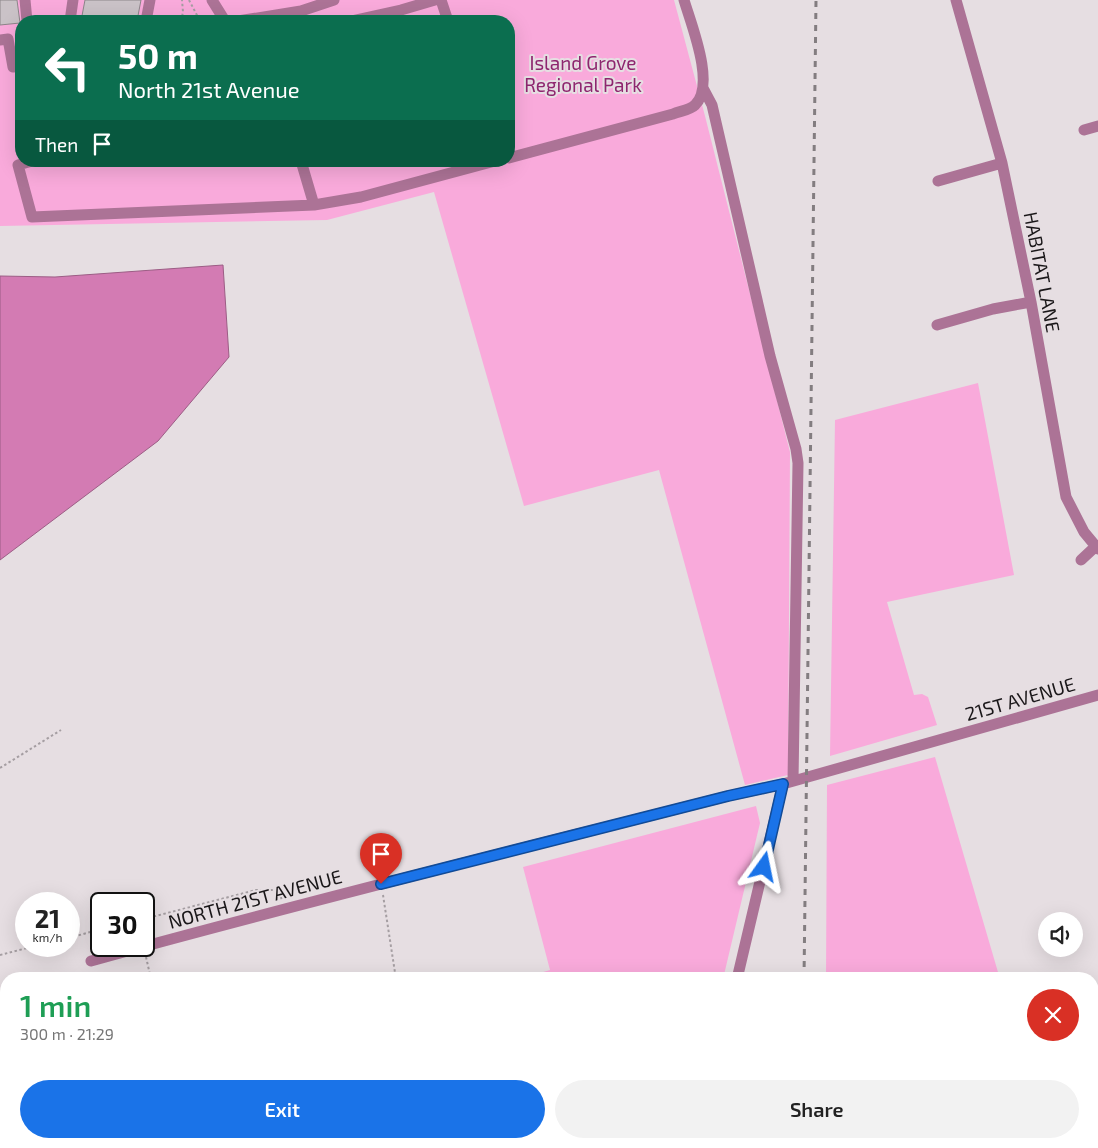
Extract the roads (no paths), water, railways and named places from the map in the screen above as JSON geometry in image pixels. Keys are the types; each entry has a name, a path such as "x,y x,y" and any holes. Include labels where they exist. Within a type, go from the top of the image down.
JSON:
{"street":[{"path":"25,0 26,15"},
{"path":"71,15 73,0"},
{"path":"147,15 150,0"},
{"path":"212,0 221,15"},
{"path":"276,15 301,11 334,0"},
{"path":"369,15 399,5 435,0"},
{"path":"441,0 446,15"},
{"path":"515,156 693,107 703,88 703,70 684,0"},
{"name":"HABITAT LANE","path":"956,0 1002,163 1031,302 1066,497 1084,532 1097,548 1081,560"},
{"path":"0,40 8,39 15,56"},
{"path":"703,88 712,105 770,356 796,449 797,492 788,783 740,972"},
{"path":"1084,130 1098,126"},
{"path":"938,181 1002,163"},
{"path":"19,167 32,217 314,205 396,188 474,167"},
{"path":"302,167 314,205"},
{"path":"937,325 993,309 1031,302"},
{"name":"21ST AVENUE","path":"951,736 1098,695"},
{"name":"NORTH 21ST AVENUE","path":"155,943 728,796 788,783 951,736"},
{"name":"NORTH 21ST AVENUE","path":"91,961 105,957"}],"railway":[{"path":"804,972 816,0"}],"park label":[{"name":"Island Grove Regional Park","path":"583,74"}]}
